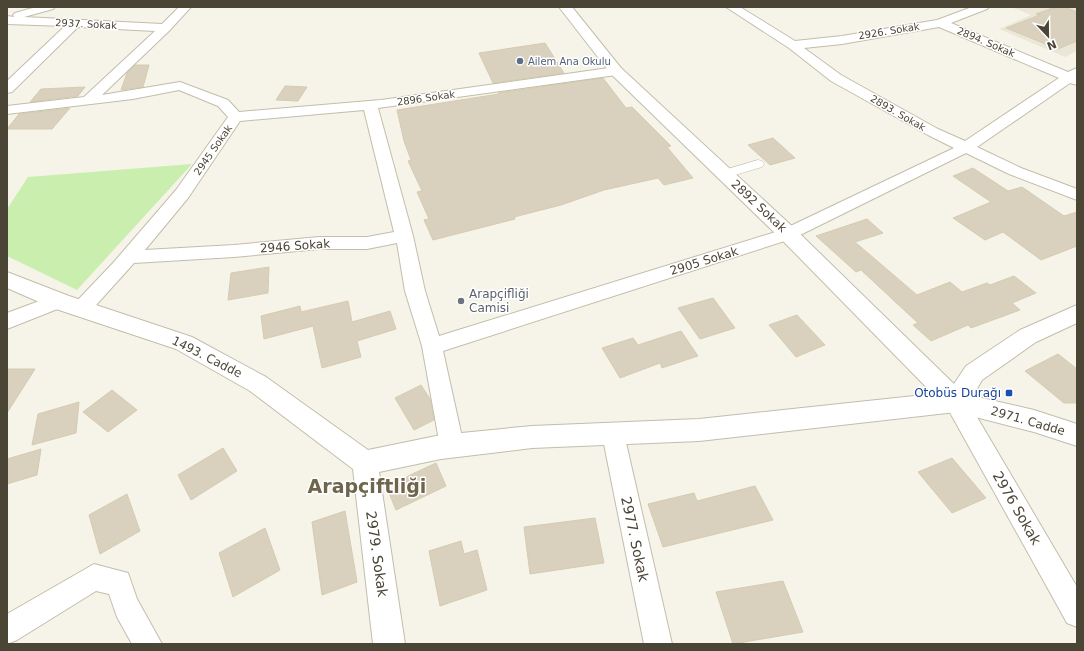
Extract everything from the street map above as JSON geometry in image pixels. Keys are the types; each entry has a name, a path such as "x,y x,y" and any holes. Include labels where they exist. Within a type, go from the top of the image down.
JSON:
{"street":[{"path":"87,101 165,28 185,7"},
{"name":"2892 Sokak","path":"565,7 616,71 788,234 956,402"},
{"name":"2893. Sokak","path":"732,7 793,45 836,78 965,148 1015,171 1056,185 1077,195"},
{"name":"2926. Sokak","path":"793,45 842,40 940,23 983,7"},
{"path":"7,19 44,8"},
{"name":"2937. Sokak","path":"7,19 165,28"},
{"name":"2894. Sokak","path":"940,23 1075,77"},
{"path":"7,89 74,24"},
{"name":"2896 Sokak","path":"235,117 370,105 616,71"},
{"name":"2905 Sokak","path":"432,346 788,234 965,148 1075,77"},
{"name":"2945 Sokak","path":"7,110 87,101 180,86 223,103 235,117 182,194 130,257 81,309"},
{"path":"370,105 404,236 415,292 432,346 452,446"},
{"path":"725,174 758,164"},
{"name":"2946 Sokak","path":"130,257 234,251 318,243 367,243 404,236"},
{"name":"1493. Cadde","path":"7,280 58,301 184,343 258,384 365,463"},
{"path":"7,321 58,301"},
{"path":"365,463 452,446 532,437 699,430 956,402 974,373 1028,336 1077,313"},
{"name":"2971. Cadde","path":"956,402 1034,421 1077,435"},
{"name":"2976 Sokak","path":"956,402 1077,614"},
{"name":"2977. Sokak","path":"613,434 658,644"},
{"name":"2979. Sokak","path":"365,463 389,644"},
{"path":"7,630 94,576 118,583 127,607 148,644"}],"shaded area":[{"path":"1011,7 1077,7 1077,51 1065,57 999,29 1031,15"}],"green space":[{"path":"192,164 77,290 7,256 7,209 28,177"}],"building":[{"path":"1056,7 1065,7 1077,12 1077,41 1058,49 1006,28 1040,15 1036,14"},
{"name":"Ailem Ana Okulu","path":"545,43 564,73 493,83 479,53"},
{"path":"135,65 149,65 143,87 121,90 127,73"},
{"path":"603,78 626,108 632,107 671,146 667,147 693,178 664,185 658,178 604,190 561,205 514,217 515,219 433,240 424,220 429,219 417,192 422,191 408,161 411,160 404,141 397,110 499,94 498,93"},
{"path":"285,86 307,87 298,101 276,100"},
{"path":"85,87 78,96 30,102 41,89"},
{"path":"70,108 52,129 7,129 19,114"},
{"path":"773,138 795,158 770,165 748,145"},
{"path":"973,168 1008,191 1022,187 1064,216 1077,212 1077,246 1041,260 1003,232 985,240 953,218 991,202 953,176"},
{"path":"867,219 883,233 855,242 917,295 950,282 962,292 987,283 990,285 1014,276 1036,293 1012,303 1020,310 971,328 968,325 931,341 913,325 918,323 861,270 856,272 816,236"},
{"path":"269,267 268,293 228,300 231,273"},
{"path":"713,298 735,328 700,339 678,308"},
{"path":"348,301 352,322 390,311 396,329 357,341 361,357 322,368 313,326 264,339 261,316 300,306 301,312"},
{"path":"797,315 825,345 796,357 769,325"},
{"path":"681,331 698,356 662,368 660,363 620,378 602,348 633,338 638,345"},
{"path":"1058,354 1077,369 1077,403 1064,403 1025,371"},
{"path":"7,369 35,369 7,413"},
{"path":"421,385 430,399 434,420 414,430 395,398"},
{"path":"112,390 137,410 108,432 83,412"},
{"path":"79,402 76,433 32,445 38,414"},
{"path":"223,448 237,471 191,500 178,475"},
{"path":"41,449 37,475 7,484 7,459"},
{"path":"952,458 986,498 952,513 918,472"},
{"path":"436,463 446,486 396,510 389,493 408,476"},
{"path":"755,486 773,520 663,547 648,504 694,493 697,501"},
{"path":"127,494 140,531 100,554 89,515"},
{"path":"345,511 357,582 322,595 312,522"},
{"path":"595,518 604,563 530,574 524,527"},
{"path":"265,528 280,570 233,597 219,553"},
{"path":"461,541 464,554 477,550 487,590 440,606 429,551"},
{"path":"783,581 803,632 733,644 716,592"}],"place":[{"name":"Ailem Ana Okulu","path":"520,61"},
{"name":"Arapçifliği Camisi","path":"461,301"},
{"name":"Otobüs Durağı","path":"1009,393"}],"district":[{"name":"Arapçiftliği","path":"367,486"}]}
